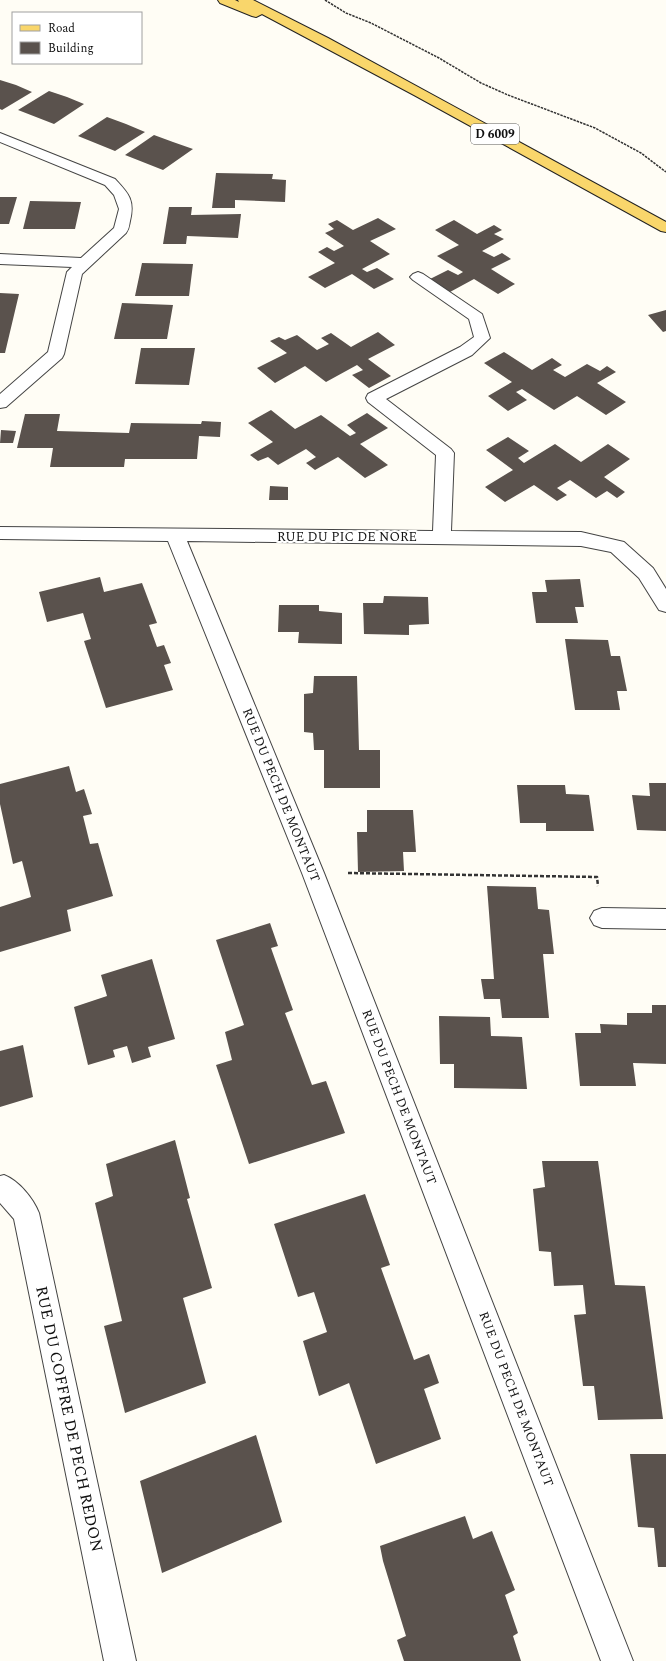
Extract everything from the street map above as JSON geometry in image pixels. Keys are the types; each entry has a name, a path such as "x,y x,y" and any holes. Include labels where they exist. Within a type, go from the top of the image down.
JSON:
{"main road":[{"path":"224,0 324,41"},
{"name":"D 6009","path":"244,0 324,41 666,228"}],"street":[{"path":"0,137 110,182 121,194 126,209 121,230 84,262 75,272 56,354 0,403"},
{"path":"0,259 84,262"},
{"path":"418,277 476,317 482,338 466,351 374,398 444,453 442,538"},
{"name":"RUE DU PIC DE NORE","path":"0,533 581,539 617,546 646,573 666,605"},
{"name":"RUE DU PECH DE MONTAUT","path":"175,535 313,873 617,1661"},
{"path":"602,918 666,919"},
{"name":"RUE DU COFFRE DE PECH REDON","path":"0,1189 4,1188 26,1213 120,1661"}],"path":[{"path":"325,0 346,13 371,23 439,58 480,82 508,95 595,128 640,153 666,172"},
{"path":"313,873 597,877 602,918"}],"building":[{"path":"0,80 32,92 2,110 0,109"},
{"path":"49,91 84,104 54,124 18,110"},
{"path":"107,117 145,132 115,151 78,136"},
{"path":"154,135 193,149 163,170 125,155"},
{"path":"216,173 273,174 272,179 286,180 285,202 235,200 235,208 212,208"},
{"path":"0,197 17,197 9,224 0,224"},
{"path":"30,201 81,202 75,229 23,229"},
{"path":"169,207 192,207 191,215 241,214 238,238 187,236 186,244 163,244"},
{"path":"378,218 396,229 370,241 390,254 362,269 367,272 377,268 394,279 374,289 352,274 325,288 308,277 335,263 318,252 327,247 334,251 344,246 325,233 334,229 328,224 337,220 353,230"},
{"path":"454,220 477,234 494,225 502,230 494,234 504,239 482,251 494,257 502,253 511,259 491,269 515,284 498,294 474,279 450,292 430,279 448,270 458,275 463,272 437,256 459,245 435,230"},
{"path":"142,263 193,264 189,296 135,296"},
{"path":"0,293 19,294 5,353 0,353"},
{"path":"122,303 173,305 167,339 114,339"},
{"path":"666,310 666,331 663,332 648,315"},
{"path":"378,332 395,345 368,359 391,376 369,388 352,375 363,370 357,365 326,382 305,366 275,383 257,368 287,353 270,341 279,337 285,340 297,335 317,350 329,344 321,338 331,333 351,347"},
{"path":"141,348 195,348 189,385 135,384"},
{"path":"504,352 532,370 552,358 562,365 553,370 565,377 587,364 600,371 607,366 616,372 597,383 626,402 606,415 577,396 554,410 522,389 516,392 527,400 508,411 488,396 512,382 484,363"},
{"path":"271,410 295,429 321,415 350,436 356,433 347,425 367,413 388,428 360,444 388,465 365,478 338,457 315,470 306,463 316,457 306,449 278,465 268,457 258,461 250,455 273,442 248,423"},
{"path":"25,414 60,414 57,431 129,433 131,423 201,424 202,421 221,422 220,437 199,436 197,459 125,459 124,467 50,467 53,448 17,448"},
{"path":"1,430 16,431 13,443 0,443"},
{"path":"508,437 529,451 518,458 524,463 555,444 581,462 608,444 630,459 604,477 625,492 617,498 607,491 596,498 570,480 557,488 567,495 557,501 534,485 505,502 485,487 513,470 486,450"},
{"path":"270,486 288,487 288,500 269,500"},
{"path":"100,577 104,592 142,583 157,623 149,625 157,647 164,645 171,663 164,665 173,690 106,708 84,641 91,639 83,613 47,622 39,592"},
{"path":"580,579 584,607 575,607 578,623 536,623 532,592 547,592 545,580"},
{"path":"384,596 428,597 429,624 409,625 409,635 364,634 363,603 383,603"},
{"path":"279,605 319,605 319,611 342,613 342,644 298,643 299,632 278,632"},
{"path":"565,639 608,640 611,656 620,656 627,691 617,691 620,710 575,710"},
{"path":"314,676 357,676 359,750 380,750 380,788 324,788 324,750 314,750 313,733 304,732 304,694 313,693"},
{"path":"69,766 76,792 84,789 92,814 83,816 90,844 98,843 113,896 67,910 71,931 0,952 0,907 31,897 22,861 13,864 0,804 0,784"},
{"path":"649,783 666,783 666,831 637,830 632,795 650,796"},
{"path":"517,785 565,785 566,794 589,795 594,831 546,831 546,823 520,823"},
{"path":"367,810 413,810 416,852 403,852 404,871 358,872 357,832 367,832"},
{"path":"487,886 536,887 538,909 549,910 554,954 543,954 549,1018 502,1018 500,999 484,999 481,979 494,979"},
{"path":"270,923 278,946 271,948 293,1010 285,1013 312,1085 326,1081 345,1133 249,1164 216,1065 232,1060 225,1032 244,1025 216,940"},
{"path":"152,959 175,1039 148,1047 151,1057 132,1063 127,1046 113,1050 115,1057 88,1065 74,1007 107,996 101,975"},
{"path":"652,1005 666,1005 666,1064 633,1063 636,1086 580,1086 575,1033 601,1033 600,1024 627,1025 627,1013 652,1013"},
{"path":"439,1016 490,1017 491,1036 522,1037 527,1089 454,1088 454,1064 440,1064"},
{"path":"23,1045 33,1097 0,1107 0,1051"},
{"path":"175,1140 190,1198 187,1199 212,1288 183,1298 206,1383 125,1413 104,1326 122,1321 95,1203 113,1196 106,1164"},
{"path":"542,1161 598,1161 615,1285 645,1286 663,1419 598,1420 594,1386 583,1386 574,1315 586,1314 583,1285 554,1286 551,1252 539,1251 533,1189 545,1187"},
{"path":"365,1194 390,1265 381,1268 414,1360 429,1354 439,1383 424,1389 441,1439 376,1464 349,1383 319,1396 303,1341 327,1332 314,1292 298,1297 274,1224"},
{"path":"256,1435 282,1522 162,1573 140,1481"},
{"path":"630,1454 666,1454 666,1567 658,1567 654,1528 638,1527"},
{"path":"465,1516 473,1539 492,1531 515,1590 505,1595 518,1633 513,1636 521,1661 404,1661 397,1640 406,1636 383,1561 380,1546"}]}
